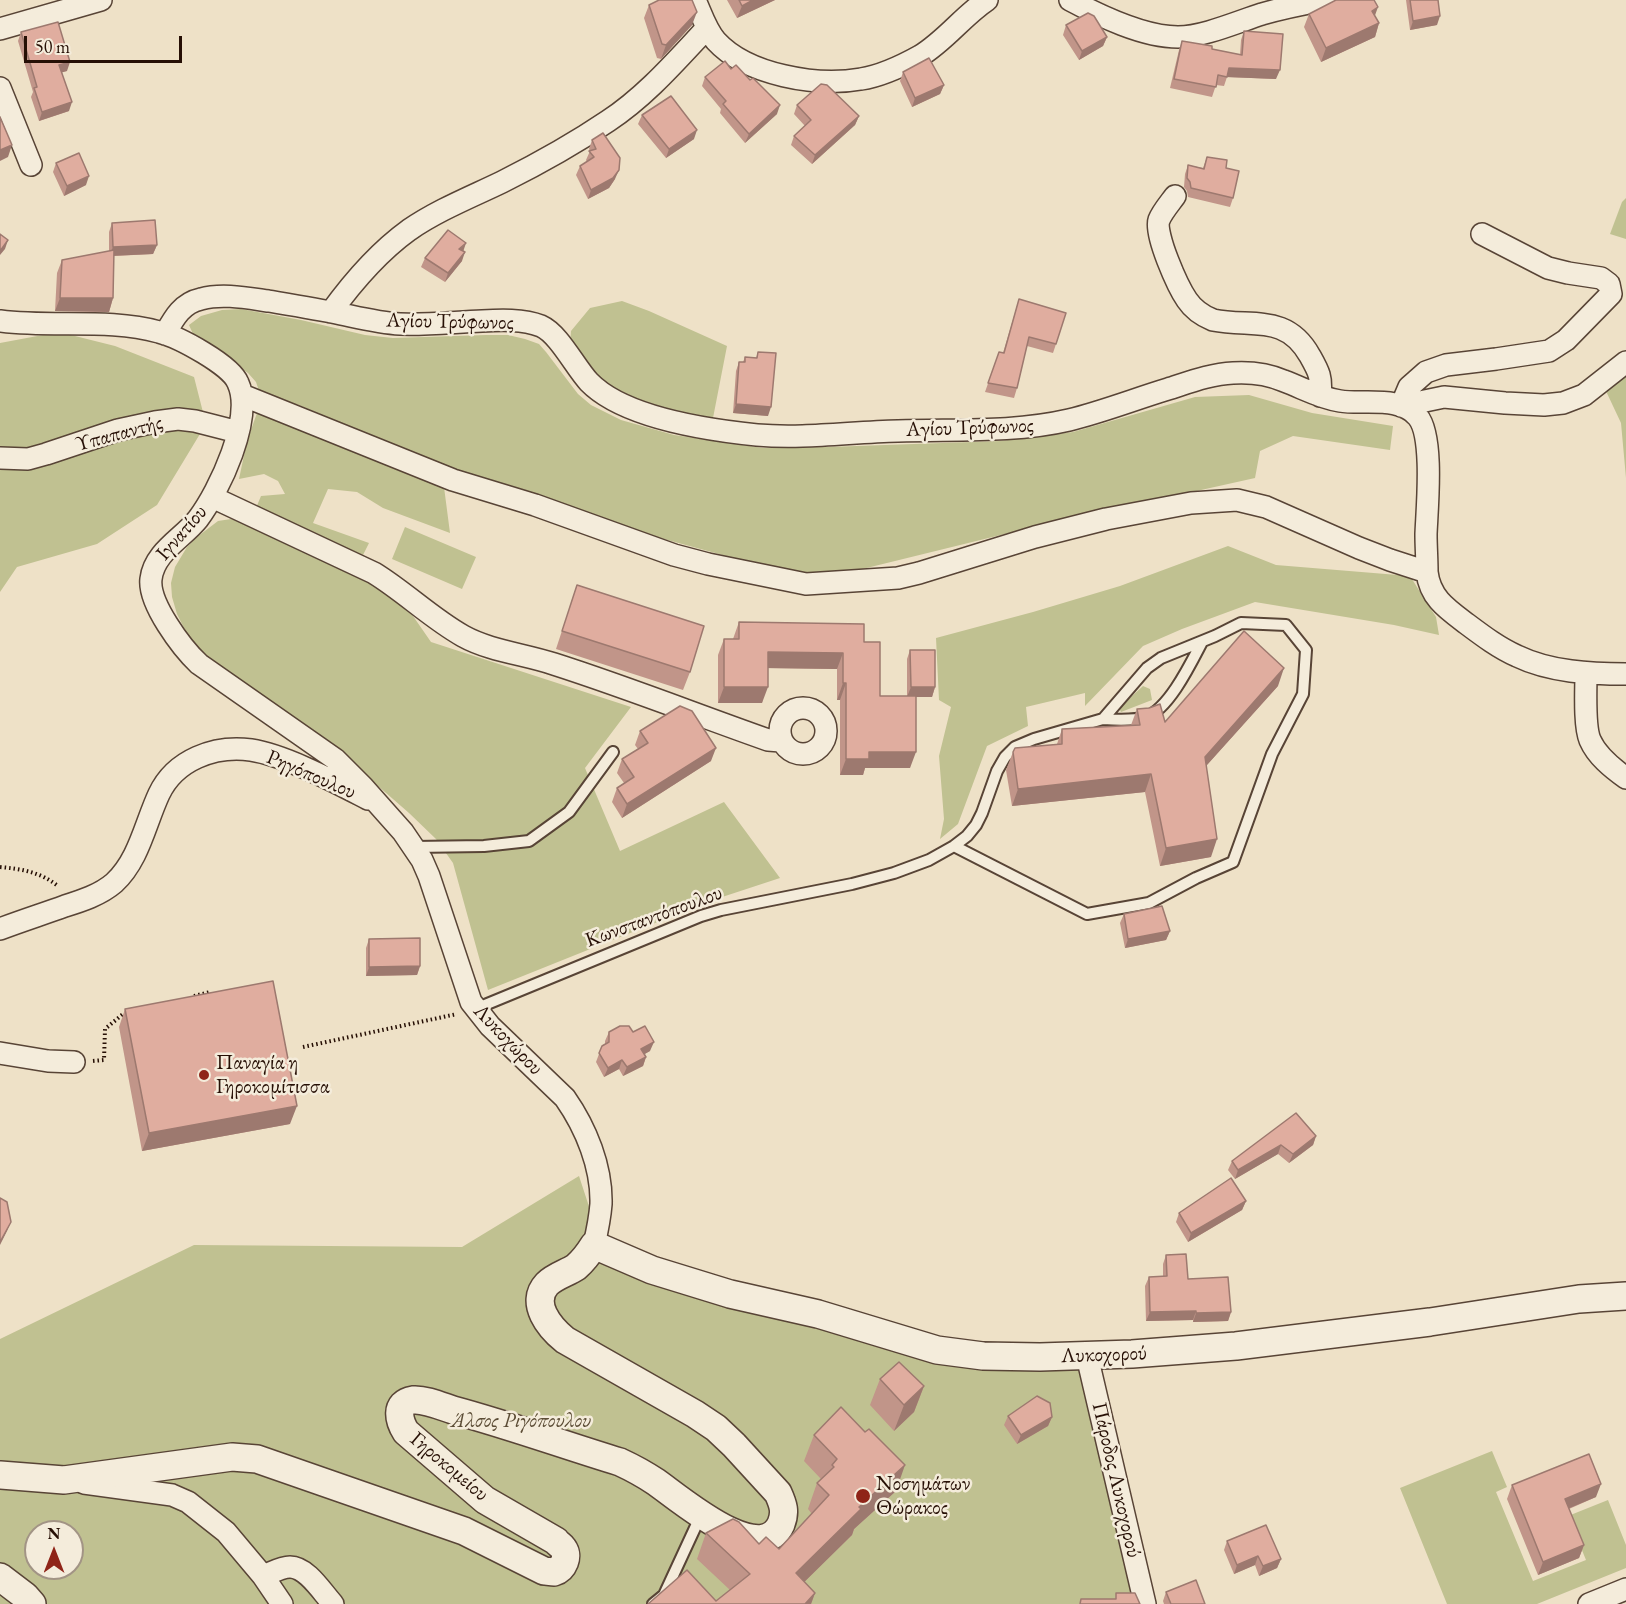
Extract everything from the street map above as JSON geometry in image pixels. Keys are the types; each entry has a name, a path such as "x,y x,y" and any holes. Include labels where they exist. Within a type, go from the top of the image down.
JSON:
{"street":[{"path":"0,29 101,0"},
{"path":"695,0 707,28 716,41 730,54 757,69 798,78 850,80 883,73 923,54 987,0"},
{"path":"1070,0 1130,26 1154,34 1177,37 1197,34 1284,8 1325,0"},
{"path":"331,312 367,269 408,231 444,210 530,168 608,121 644,94 707,28"},
{"path":"0,88 32,165"},
{"path":"1175,196 1159,218 1159,228 1162,245 1187,300 1205,317 1213,320 1268,324 1295,336 1307,351 1321,378 1320,396"},
{"path":"1404,407 1409,387 1426,372 1446,365 1549,351 1566,340 1611,294 1609,284 1601,278 1548,268 1482,234"},
{"name":"Αγίου Τρύφωνος","path":"165,334 180,311 194,301 207,297 255,299 398,324 495,321 535,324 552,334 589,381 616,402 669,420 758,435 805,436 1022,428 1067,420 1209,376 1238,372 1274,377 1334,400 1383,403 1404,407"},
{"path":"0,321 112,326 165,334 224,366 235,377 242,395 462,483 535,505 674,555 792,582 814,584 898,578 1035,537 1106,519 1191,503 1237,500 1266,507 1359,548 1427,572"},
{"path":"1404,407 1444,397 1544,405 1563,403 1584,396 1626,362"},
{"name":"Ιγνατίου","path":"242,395 243,411 223,477 194,523 155,563 150,586 157,604 188,653 199,664 329,754 351,774 379,806"},
{"path":"1404,407 1416,414 1424,429 1427,572 1428,584 1434,596 1455,616 1490,641 1528,661 1586,673 1626,674"},
{"name":"Υπαπαντής","path":"0,458 28,459 118,430 178,419 238,432"},
{"path":"212,497 374,573 464,637 492,648 552,663 768,740 781,741"},
{"path":"1586,673 1588,730 1591,742 1604,760 1626,778"},
{"name":"Ρηγόπουλου","path":"2,934 99,893 117,880 131,860 166,782 178,768 204,754 251,750 266,754 303,768 379,806"},
{"name":"Λυκοχώρου","path":"379,806 393,820 422,860 468,995 475,1009 559,1092 580,1123 592,1152 600,1187 601,1206 594,1245"},
{"path":"0,1053 48,1061 74,1062"},
{"name":"Λυκοχορού","path":"594,1245 667,1276 730,1294 839,1320 948,1352 1019,1358 1170,1352 1292,1340 1430,1323 1579,1299 1626,1296"},
{"name":"Γηροκομείου","path":"0,1475 64,1480 232,1457 257,1459 464,1531 544,1571 554,1572 560,1569 566,1559 564,1549 556,1541 485,1500 406,1432 401,1424 400,1409 404,1404 419,1400 620,1462 639,1470 701,1515 742,1537 767,1539 777,1530 784,1508 778,1493 734,1445 716,1428 565,1340 546,1321 541,1308 545,1286 577,1266 594,1245"},
{"name":"Πάροδος Λυκοχορού","path":"1087,1356 1145,1604"},
{"path":"64,1480 181,1498 226,1532 263,1576 282,1604"},
{"path":"263,1576 283,1568 293,1567 304,1571 333,1604"},
{"path":"0,1577 32,1604"},
{"path":"1589,1604 1626,1589"}],"lane":[{"path":"954,846 1087,914 1149,903 1196,878 1233,862 1272,754 1303,694 1306,650 1286,625 1241,623 1152,663 1103,719"},
{"name":"Κωνσταντόπουλου","path":"475,1009 694,918 721,910 835,888 918,865 954,846 967,836 980,819 997,771 1009,752 1034,739 1103,719 1128,720 1146,717 1167,699 1179,683 1202,642"},
{"path":"414,848 484,846 529,841 569,812 613,752"},
{"path":"653,1604 663,1595 701,1515"}],"path":[{"path":"0,867 23,869 38,874 58,887 72,904"},
{"path":"188,998 210,992"},
{"path":"303,1047 475,1009"},
{"path":"74,1062 104,1060 105,1029 123,1014 134,1011"}],"green space":[{"path":"1626,198 1626,239 1610,234 1622,202"},
{"path":"622,301 727,346 713,418 685,416 627,400 597,381 570,346 571,331 590,308"},
{"path":"241,309 365,335 393,338 508,335 525,339 539,344 578,394 591,405 621,420 674,435 763,448 1000,441 1073,432 1195,397 1249,395 1312,413 1393,426 1390,450 1293,436 1260,451 1255,478 1017,531 834,576 797,573 605,523 426,460 299,405 266,397 259,391 256,382 248,373 193,334 189,325 201,316 222,310"},
{"path":"59,332 115,346 194,377 206,424 157,505 97,544 17,567 0,592 0,343"},
{"path":"1626,373 1626,478 1621,423 1605,389"},
{"path":"257,413 444,487 450,533 383,508 357,492 328,489 313,523 369,543 363,555 256,508 261,496 285,494 278,481 264,474 239,479 247,441"},
{"path":"231,519 352,571 404,603 431,642 631,707 585,768 620,851 724,802 780,878 710,901 488,990 453,863 436,839 315,731 207,663 187,634 172,597 171,583 175,567 187,547 197,537 218,521"},
{"path":"405,527 476,557 462,589 392,559"},
{"path":"1228,546 1276,565 1410,576 1436,617 1439,635 1394,625 1255,602 1182,629 1143,646 1085,706 1085,693 1026,707 1028,726 987,746 958,824 940,839 944,819 939,756 951,707 939,700 936,638 1120,586"},
{"path":"1143,686 1150,689 1152,700 1121,712 1119,708"},
{"name":"Άλσος Ριγόπουλου","path":"579,1176 599,1237 649,1282 1085,1366 1139,1604 0,1604 0,1339 194,1245 462,1247"},
{"path":"1492,1451 1507,1487 1496,1492 1533,1581 1586,1560 1568,1516 1608,1500 1626,1545 1626,1568 1537,1604 1447,1604 1400,1488"}],"building":[{"path":"659,0 692,0 697,12 666,45 662,44 649,5"},
{"path":"739,0 753,0 742,6"},
{"path":"1336,0 1374,0 1378,7 1372,11 1379,23 1326,48 1309,14"},
{"path":"1410,0 1438,0 1440,16 1413,21"},
{"path":"1088,13 1094,16 1107,37 1082,51 1066,25"},
{"path":"58,22 70,62 59,65 72,102 42,112 21,32"},
{"path":"1244,31 1283,34 1280,70 1229,68 1227,77 1218,75 1216,87 1174,79 1182,41 1212,46 1212,49 1242,55"},
{"path":"929,58 944,85 915,98 903,72"},
{"path":"725,61 731,69 736,65 750,80 753,78 780,105 749,134 723,104 726,101 705,77"},
{"path":"821,84 827,85 859,116 815,155 794,136 811,120 797,105"},
{"path":"671,96 697,130 669,149 642,115"},
{"path":"0,117 12,145 0,150"},
{"path":"603,133 620,158 619,170 613,178 591,190 580,166 594,157 589,151 596,149 592,140"},
{"path":"79,153 89,176 67,186 56,163"},
{"path":"1207,157 1227,160 1226,168 1239,171 1233,198 1191,188 1187,178 1188,165 1204,169"},
{"path":"155,220 157,245 113,247 112,223"},
{"path":"448,230 466,243 459,249 465,252 448,273 425,258"},
{"path":"0,234 8,240 0,251"},
{"path":"114,250 113,298 60,298 62,260"},
{"path":"1019,299 1066,313 1056,344 1029,337 1017,388 988,383 999,352 1004,353"},
{"path":"758,352 776,353 771,407 736,404 739,362 745,362 745,357 757,358"},
{"path":"577,585 704,626 690,672 562,631"},
{"path":"739,622 864,624 864,642 880,642 880,696 916,696 916,752 869,752 869,759 846,759 846,683 843,683 843,653 768,652 768,687 724,687 724,639 739,639"},
{"path":"1244,631 1284,668 1205,757 1217,839 1166,848 1151,774 1018,789 1013,752 1015,748 1062,744 1062,729 1140,725 1137,709 1160,704 1165,722"},
{"path":"910,650 935,650 935,687 911,687"},
{"path":"680,706 692,711 716,748 627,804 617,788 634,777 622,759 648,743 640,731"},
{"path":"1162,906 1170,931 1128,939 1124,914"},
{"path":"420,938 420,966 369,967 369,939"},
{"name":"Παναγία η Γηροκομίτισσα","path":"273,981 297,1106 149,1133 125,1009"},
{"path":"620,1026 629,1026 633,1032 645,1026 654,1042 641,1049 646,1057 627,1067 622,1060 608,1068 599,1053 602,1046 609,1042 609,1032"},
{"path":"1296,1113 1316,1136 1293,1154 1281,1145 1238,1170 1232,1161"},
{"path":"1231,1178 1246,1201 1191,1233 1179,1213"},
{"path":"0,1198 7,1202 11,1222 0,1242"},
{"path":"1186,1254 1188,1279 1228,1277 1231,1312 1150,1312 1149,1277 1167,1276 1166,1255"},
{"path":"899,1362 924,1386 904,1405 880,1379"},
{"path":"1037,1396 1050,1403 1052,1417 1021,1435 1008,1416"},
{"path":"841,1407 865,1432 869,1429 905,1465 859,1507 861,1509 796,1573 815,1593 805,1604 648,1604 687,1570 716,1601 750,1574 706,1533 733,1519 739,1522 759,1544 766,1537 779,1549 829,1495 817,1483 834,1467 832,1465 837,1459 814,1435"},
{"path":"1589,1454 1601,1484 1565,1499 1584,1545 1543,1562 1512,1485"},
{"path":"1266,1525 1281,1559 1263,1566 1258,1556 1237,1565 1227,1541"},
{"path":"1196,1580 1205,1604 1171,1604 1166,1592"},
{"path":"1116,1593 1135,1593 1140,1604 1080,1604 1081,1599 1116,1599"}],"place":[{"name":"Παναγία η Γηροκομίτισσα","path":"204,1075"},
{"name":"Νοσημάτων Θώρακος","path":"863,1496"}]}
